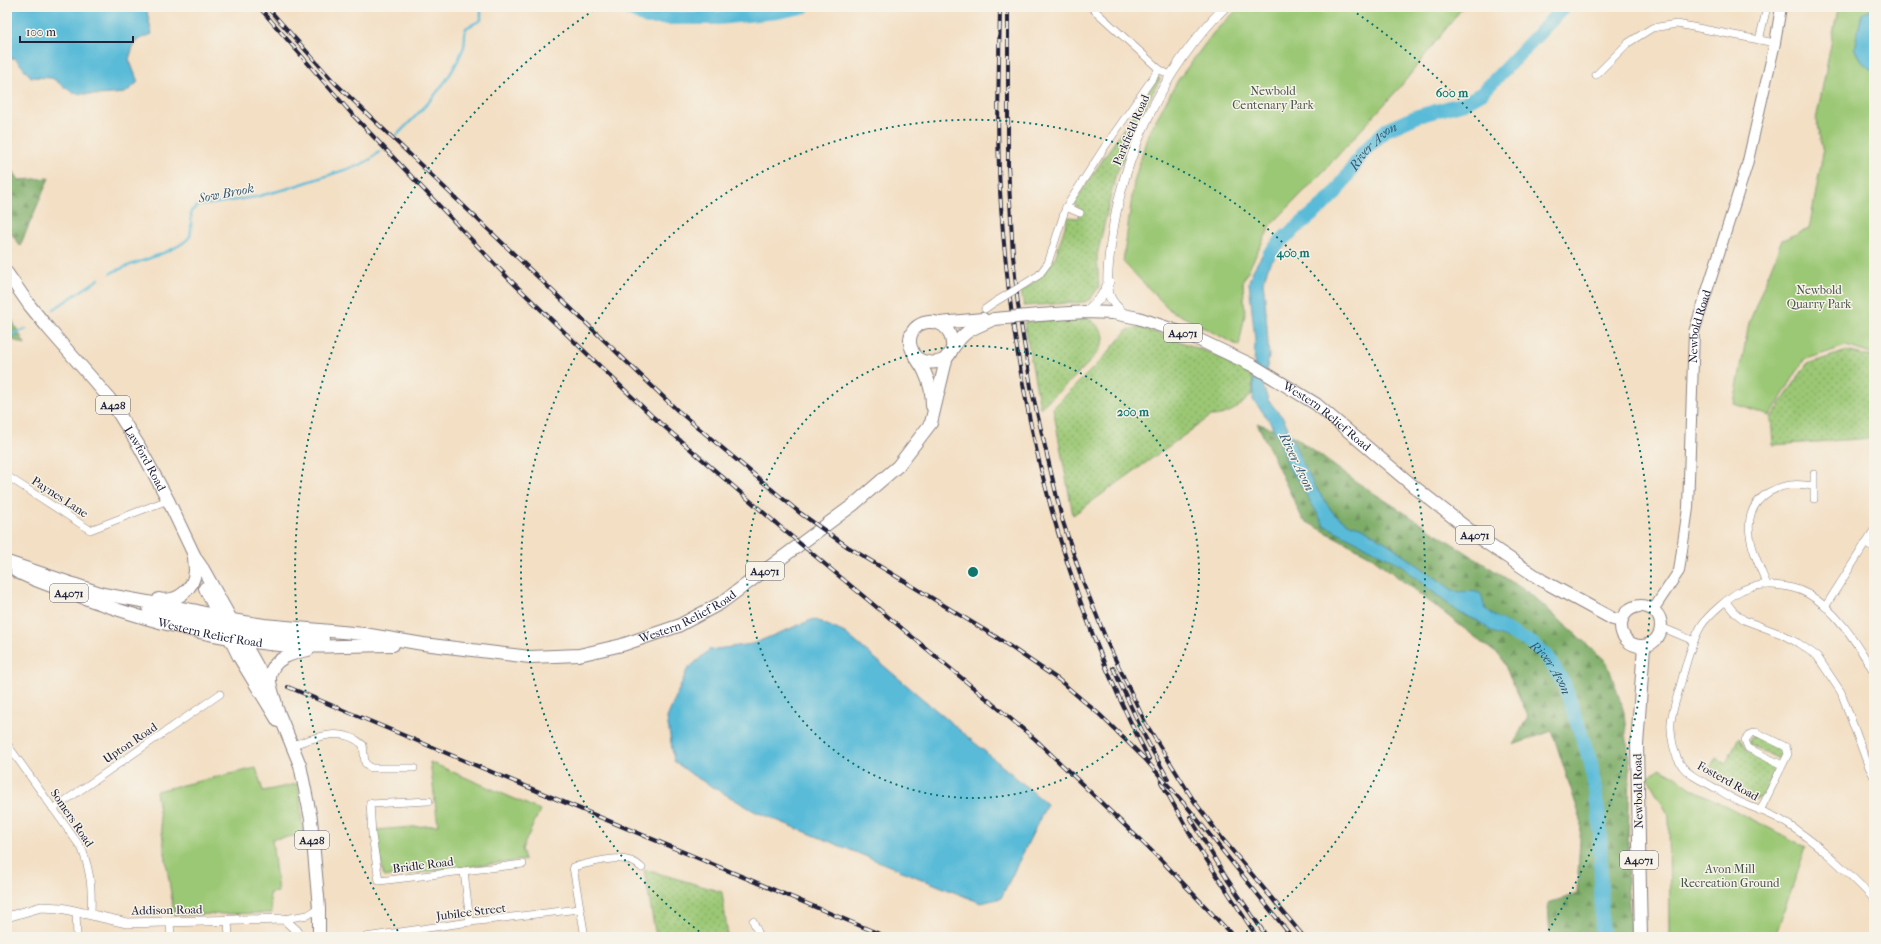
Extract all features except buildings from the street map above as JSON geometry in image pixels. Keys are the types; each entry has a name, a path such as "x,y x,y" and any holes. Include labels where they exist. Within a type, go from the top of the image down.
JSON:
{"main road":[{"name":"Newbold Road","path":"1653,610 1679,570 1688,508 1694,332 1747,165 1775,43 1781,7"},
{"name":"Lawford Road","path":"7,273 44,323 109,398 139,446 168,500 195,557 199,574 276,704 292,741 300,765 308,800 319,908 319,937"},
{"name":"Western Relief Road","path":"940,323 988,317 1086,312 1138,318 1191,336 1226,352 1316,404 1344,426 1412,485 1482,540 1543,581 1613,619 1621,621"},
{"name":"Western Relief Road","path":"7,568 80,597 133,615 199,632 264,625 364,634 422,644 530,657 562,657 579,655 622,645 678,626 721,603 853,505 898,466 923,435 933,417 949,354 964,333 988,317"},
{"name":"A4071","path":"915,357 928,364 936,363 949,354 952,344 950,333 940,323 927,322 915,329 910,342 915,357 925,371 928,381 933,417"},
{"path":"103,594 129,593 165,601 178,598 189,589 195,572 195,557"},
{"name":"Western Relief Road","path":"7,562 103,594 197,611 230,628 318,647 422,644"},
{"path":"1634,607 1647,607 1657,614 1661,627 1656,639 1644,646 1638,646 1626,640 1622,634 1621,621 1624,615 1634,607"},
{"path":"230,628 249,632 382,645"},
{"name":"Lawford Road","path":"230,628 269,708 292,741"},
{"name":"Newbold Road","path":"1641,937 1637,745 1644,646"},
{"path":"276,704 270,677 275,665 282,658 318,647"}],"street":[{"path":"1091,7 1159,69 1171,76"},
{"name":"Parkfield Road","path":"1127,316 1110,297 1108,282 1109,258 1114,217 1126,172 1151,109 1171,76 1211,21 1225,7"},
{"path":"1760,40 1767,7"},
{"path":"1596,75 1628,43 1652,28 1677,24 1775,43"},
{"name":"Parkfield Road","path":"988,317 995,302 1039,275 1048,263 1066,207 1104,148 1159,69"},
{"path":"1066,207 1080,213"},
{"name":"Parkfield Road","path":"1086,312 1101,297 1108,282"},
{"path":"1814,474 1814,500"},
{"name":"Paynes Lane","path":"7,476 90,530 168,500"},
{"path":"1767,586 1753,550 1749,528 1750,513 1757,501 1779,486 1790,484 1813,486"},
{"path":"1825,607 1874,530"},
{"path":"1865,543 1874,549"},
{"name":"Fosterd Road","path":"1874,672 1845,628 1825,607 1809,595 1798,589 1767,586 1742,590 1726,602 1702,625 1687,658 1671,722 1675,753 1682,766 1694,777 1801,832 1851,875 1874,899"},
{"path":"1726,602 1734,612 1744,620 1781,634 1817,656 1841,692 1868,765 1874,777"},
{"path":"1661,627 1694,641"},
{"name":"Upton Road","path":"53,809 220,694"},
{"name":"Fosterd Road","path":"1760,810 1788,754 1786,747 1756,732 1746,737 1745,740 1748,748 1782,765"},
{"path":"292,741 338,733 358,740 364,745 365,763 371,768 414,768"},
{"name":"Somers Road","path":"7,744 82,849 89,867 92,885 90,914"},
{"name":"Bridle Road","path":"429,801 370,803 372,835 379,881 523,864"},
{"path":"585,937 573,867 620,858 637,862 642,868"},
{"path":"464,871 470,922"},
{"name":"Addison Road","path":"7,917 41,907 61,908 127,923 284,920 308,915 319,908"},
{"name":"Jubilee Street","path":"365,937 470,922 579,909"},
{"path":"76,911 77,937"},
{"path":"284,920 298,934 304,937"},
{"path":"228,921 229,937"},
{"path":"753,921 760,937"},
{"path":"170,923 171,937"}],"green space":[{"name":"Newbold Centenary Park","path":"1240,7 1463,7 1401,86 1321,174 1271,225 1243,281 1245,314 1239,346 1170,310 1123,262 1134,182 1148,134 1178,80 1214,32"},
{"name":"Newbold Quarry Park","path":"1874,7 1874,355 1846,346 1804,360 1770,416 1734,404 1749,323 1782,240 1809,229 1823,153 1816,120 1838,9"},
{"path":"1158,77 1160,79 1143,112 1115,177 1097,256 1099,287 1090,299 1085,302 1024,306 1021,292 1042,276 1055,258 1068,217 1078,218 1081,211 1076,206 1075,201"},
{"path":"7,161 19,180 49,178 20,246 7,227"},
{"path":"1087,317 1098,326 1104,335 1102,345 1088,364 1040,408 1024,322"},
{"path":"7,318 12,320 25,344 7,338"},
{"path":"1137,327 1164,335 1245,367 1252,375 1253,393 1244,402 1229,412 1217,416 1211,416 1073,515 1053,408 1106,355 1126,331"},
{"path":"1847,351 1872,357 1874,364 1874,438 1773,445 1771,418 1807,364"},
{"path":"1257,423 1295,437 1352,479 1529,593 1607,662 1624,712 1630,769 1627,883 1632,937 1550,937 1548,903 1577,894 1581,820 1552,731 1513,745 1528,716 1501,657 1369,555 1303,520"},
{"path":"1755,736 1782,750 1782,758 1779,759 1750,745 1750,738"},
{"path":"1739,737 1747,751 1774,764 1776,770 1761,798 1755,799 1707,772 1716,758 1726,763"},
{"path":"430,762 540,810 522,849 525,860 384,877 375,830 438,825"},
{"path":"256,768 263,791 297,784 300,796 303,835 272,839 278,892 269,893 272,913 174,915 156,791"},
{"name":"Avon Mill Recreation Ground","path":"1660,768 1675,776 1691,788 1806,847 1775,937 1670,937 1669,816 1648,778"},
{"path":"644,869 722,892 728,937 656,937"}],"water":[{"path":"7,7 146,7 152,34 135,41 129,59 138,82 125,93 98,95 73,93 52,78 31,77 15,58 7,59"},
{"path":"1874,7 1874,72 1861,61 1854,48 1862,14"},
{"path":"1277,236 1285,246 1269,265 1263,282 1269,357 1263,385 1268,400 1284,419 1302,462 1314,485 1334,514 1350,524 1363,528 1390,545 1454,591 1479,593 1482,596 1485,607 1490,613 1496,618 1511,625 1508,639 1492,632 1478,621 1460,613 1408,572 1402,565 1324,525 1298,480 1289,469 1280,442 1269,420 1253,400 1255,340 1249,282 1252,272 1266,248"},
{"path":"814,619 845,633 1047,804 1001,898 981,903 754,811 694,776 674,761 667,718 687,670 709,650 752,644"}],"waterway":[{"name":"Sow Brook","path":"397,135 416,116 443,85 451,73 464,47 466,28 481,20 481,7"},
{"name":"River Avon","path":"625,7 647,18 718,18 778,12 803,7"},
{"name":"River Avon","path":"1269,254 1285,237 1320,208 1336,192 1364,151 1386,130 1418,116 1464,103 1482,93 1564,7"},
{"path":"373,157 380,151"},
{"name":"Sow Brook","path":"111,273 166,252 185,242 191,233 191,211 198,206 255,197 286,189 360,165 371,159"},
{"name":"Sow Brook","path":"54,309 99,279"},
{"name":"Sow Brook","path":"7,332 14,334 26,329"},
{"name":"River Avon","path":"1494,624 1533,644 1546,655 1564,684 1591,763 1600,823 1602,937"}],"railway":[{"path":"259,7 351,113 508,278 652,416 785,531 1035,739 1161,860 1234,937"},
{"path":"267,7 334,82 677,410 800,513 848,547 996,637 1059,680 1100,715 1145,759 1189,809 1292,937"},
{"path":"1000,7 998,131 999,181 1007,278 1017,349 1030,420 1046,490 1066,560 1090,627 1118,694 1149,759"},
{"path":"1008,7 1008,164 1013,256 1018,305 1031,387 1062,519 1082,579 1108,644 1146,724 1194,801 1221,837 1304,937"},
{"path":"1113,668 1145,737 1168,779"},
{"path":"288,687 887,937"},
{"path":"1161,782 1193,839 1257,937"},
{"path":"1190,817 1227,879 1267,937"}]}
